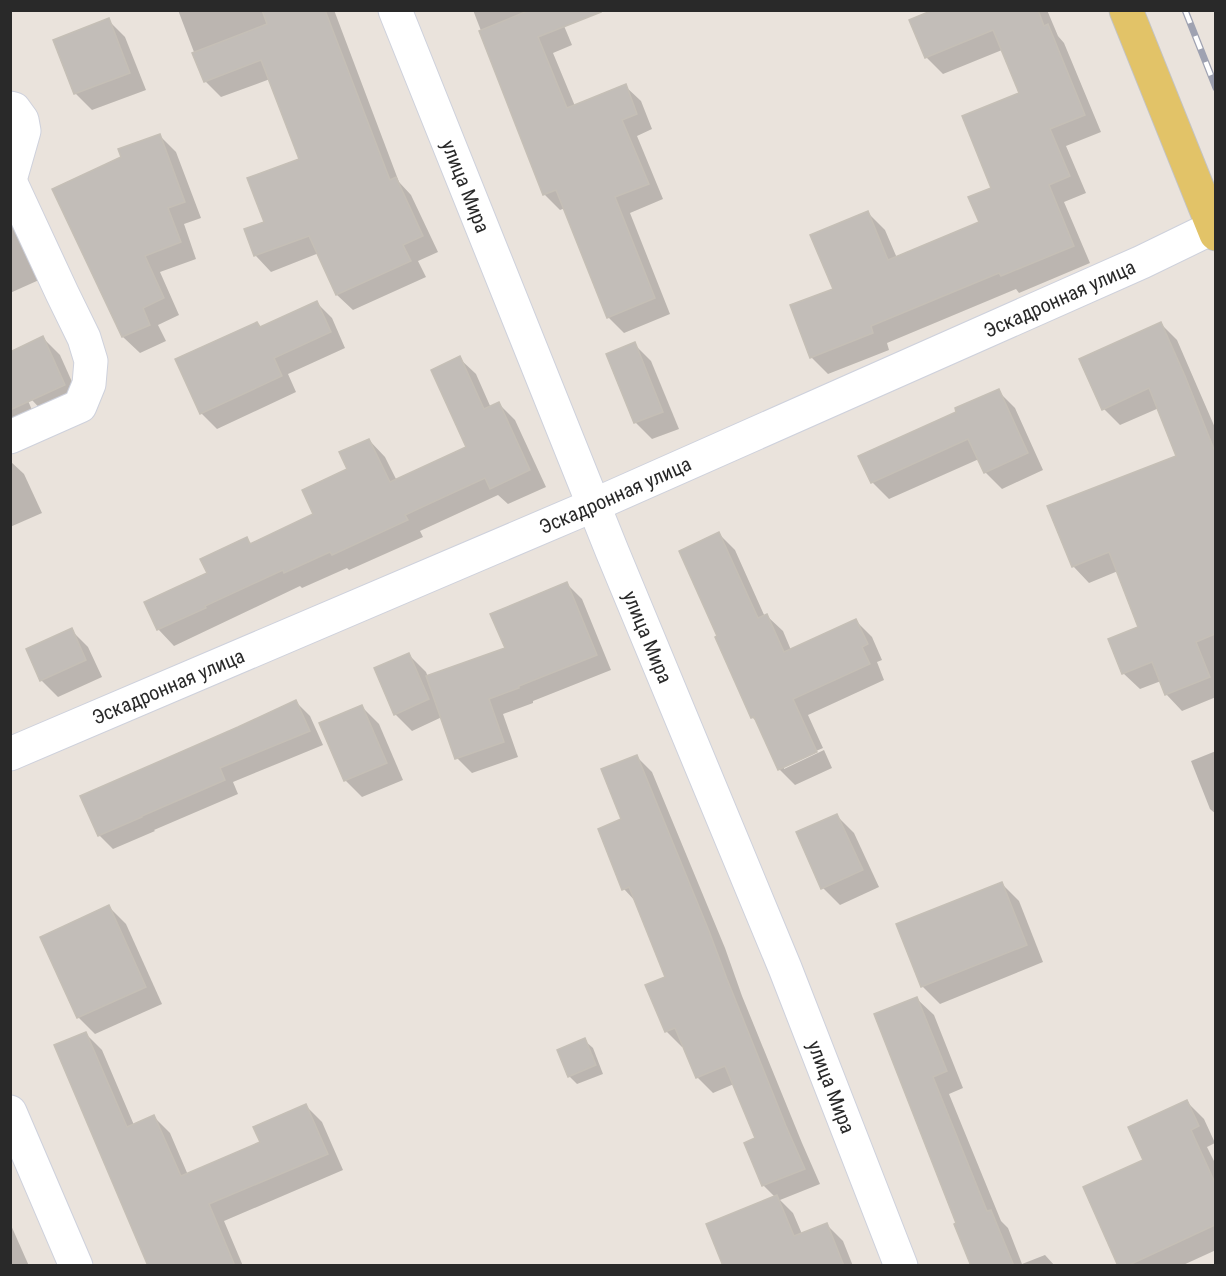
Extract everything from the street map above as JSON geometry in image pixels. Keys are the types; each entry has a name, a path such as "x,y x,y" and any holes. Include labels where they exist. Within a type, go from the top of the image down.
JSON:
{"main road":[{"path":"1126,10 1215,229"}],"street":[{"name":"улица Мира","path":"395,10 594,504 785,968 901,1266"},
{"path":"10,108 14,109 22,120 24,131 10,180 84,338 92,361 89,384 80,405 10,437"},
{"name":"Эскадронная улица","path":"10,754 594,504 1215,229"},
{"path":"10,1112 76,1266"}],"building":[{"path":"262,10 325,10 390,180 396,177 423,236 403,245 411,261 336,295 309,236 254,256 244,229 264,222 247,178 299,159 261,60 204,82 192,53 267,24"},
{"path":"530,10 600,10 601,12 538,37 567,108 626,84 637,114 622,120 649,184 615,197 655,298 607,318 556,190 543,195 479,31"},
{"path":"933,10 1038,10 1044,26 1048,24 1085,115 1050,129 1070,176 1049,185 1074,246 1001,276 999,273 871,326 873,333 810,358 790,305 833,289 810,235 868,211 888,260 979,222 968,197 991,188 962,116 1019,93 993,30 925,58 909,20"},
{"path":"109,18 130,73 74,94 53,40"},
{"path":"160,134 185,202 168,208 181,242 145,256 164,298 143,308 150,325 122,337 52,189 121,157 118,149"},
{"path":"317,301 331,332 274,358 282,376 200,414 175,359 257,322 260,327"},
{"path":"1161,322 1215,452 1215,634 1196,642 1210,677 1165,695 1152,662 1122,674 1108,639 1138,627 1109,552 1072,567 1047,506 1176,456 1149,388 1102,410 1079,359"},
{"path":"43,336 65,385 10,410 10,352"},
{"path":"635,342 663,412 634,423 606,354"},
{"path":"460,356 484,409 499,402 530,470 490,489 485,478 405,515 408,520 332,555 330,552 284,573 283,570 157,630 144,602 207,573 200,559 247,537 250,544 313,514 302,490 347,469 339,452 369,439 390,482 466,447 431,370"},
{"path":"999,389 1028,453 984,473 968,439 871,483 858,456 956,412 955,408"},
{"path":"719,532 758,618 767,614 784,652 856,619 868,644 862,647 870,664 793,699 817,752 778,770 754,717 751,718 679,551"},
{"path":"567,582 597,655 489,699 504,742 455,759 426,676 505,648 490,614"},
{"path":"72,628 86,660 40,681 26,649"},
{"path":"409,653 429,699 394,715 374,668"},
{"path":"296,700 310,731 220,768 225,780 98,836 80,796"},
{"path":"362,705 387,763 344,781 319,723"},
{"path":"637,755 805,1169 762,1186 744,1143 755,1138 725,1066 696,1078 675,1028 665,1032 645,985 665,977 629,887 622,890 598,829 621,819 601,769"},
{"path":"837,814 863,870 821,889 796,832"},
{"path":"1002,882 1027,945 921,987 896,924"},
{"path":"109,905 146,987 77,1018 40,937"},
{"path":"917,997 947,1071 933,1077 987,1211 991,1210 1014,1266 971,1266 874,1014"},
{"path":"86,1032 127,1127 154,1115 181,1176 260,1142 253,1127 306,1104 328,1154 209,1204 235,1266 148,1266 54,1045"},
{"path":"585,1038 596,1065 568,1077 557,1050"},
{"path":"1187,1100 1199,1126 1191,1130 1215,1183 1215,1225 1127,1266 1118,1266 1083,1187 1143,1160 1128,1127"},
{"path":"777,1195 794,1236 827,1223 844,1266 723,1266 706,1224"}],"railway":[{"path":"1185,10 1216,88"}]}
